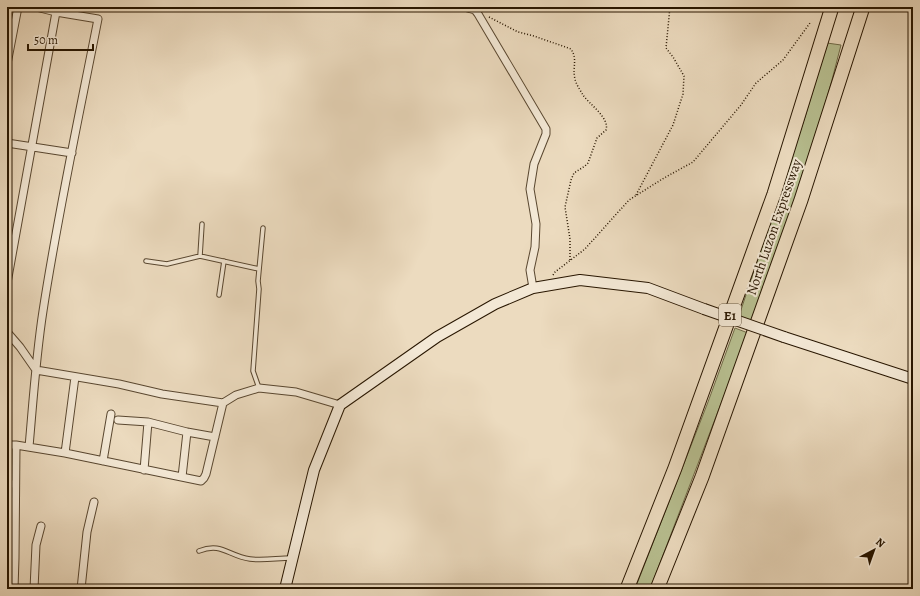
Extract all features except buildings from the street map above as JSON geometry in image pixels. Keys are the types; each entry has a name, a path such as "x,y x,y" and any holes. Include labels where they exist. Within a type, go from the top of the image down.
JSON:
{"highway":[{"name":"North Luzon Expressway","path":"627,589 674,468 774,194 832,7"},
{"name":"North Luzon Expressway","path":"657,589 702,477 801,200 863,7"}],"street":[{"path":"7,64 18,7"},
{"path":"29,447 36,370 49,275 98,19 36,7"},
{"path":"464,7 475,10 546,129 546,134 534,164 530,189 536,224 535,247 530,270 533,288"},
{"path":"7,283 56,12"},
{"path":"7,142 72,153"},
{"path":"285,589 314,470 340,405 437,337 495,304 533,288 580,280 648,288 784,337 913,379"},
{"path":"7,332 20,347 36,370 119,384 162,394 223,403 236,395 259,388 296,392 340,405"},
{"path":"65,453 74,377"},
{"path":"7,445 16,445 65,453 201,481 204,478 223,403"},
{"path":"103,461 111,414"},
{"path":"118,420 148,422 187,432 215,437"},
{"path":"144,470 148,422"},
{"path":"182,477 187,432"},
{"path":"14,589 16,445"},
{"path":"7,484 15,484"},
{"path":"81,589 87,532 94,502"},
{"path":"7,520 15,520"},
{"path":"34,589 36,545 41,526"},
{"path":"7,558 15,558"}],"lane":[{"path":"200,256 202,224"},
{"path":"259,388 253,371 263,228"},
{"path":"146,261 167,264 200,256 259,269"},
{"path":"219,295 224,261"},
{"path":"199,550 209,547 218,548 250,559 293,558"}],"path":[{"path":"636,196 673,125 683,94 684,76 666,48 670,7"},
{"path":"475,10 518,32 571,49 576,63 575,78 578,87 606,123 606,130 597,138 588,163 574,173 571,180 565,207 570,239 570,260"},
{"path":"548,286 555,272 585,249 629,200 693,162 741,105 756,83 783,60 810,23"}],"green space":[{"path":"827,43 841,45 832,80 800,184 753,321 739,316 805,117"},
{"path":"735,328 748,333 650,589 635,589 708,402"}]}
